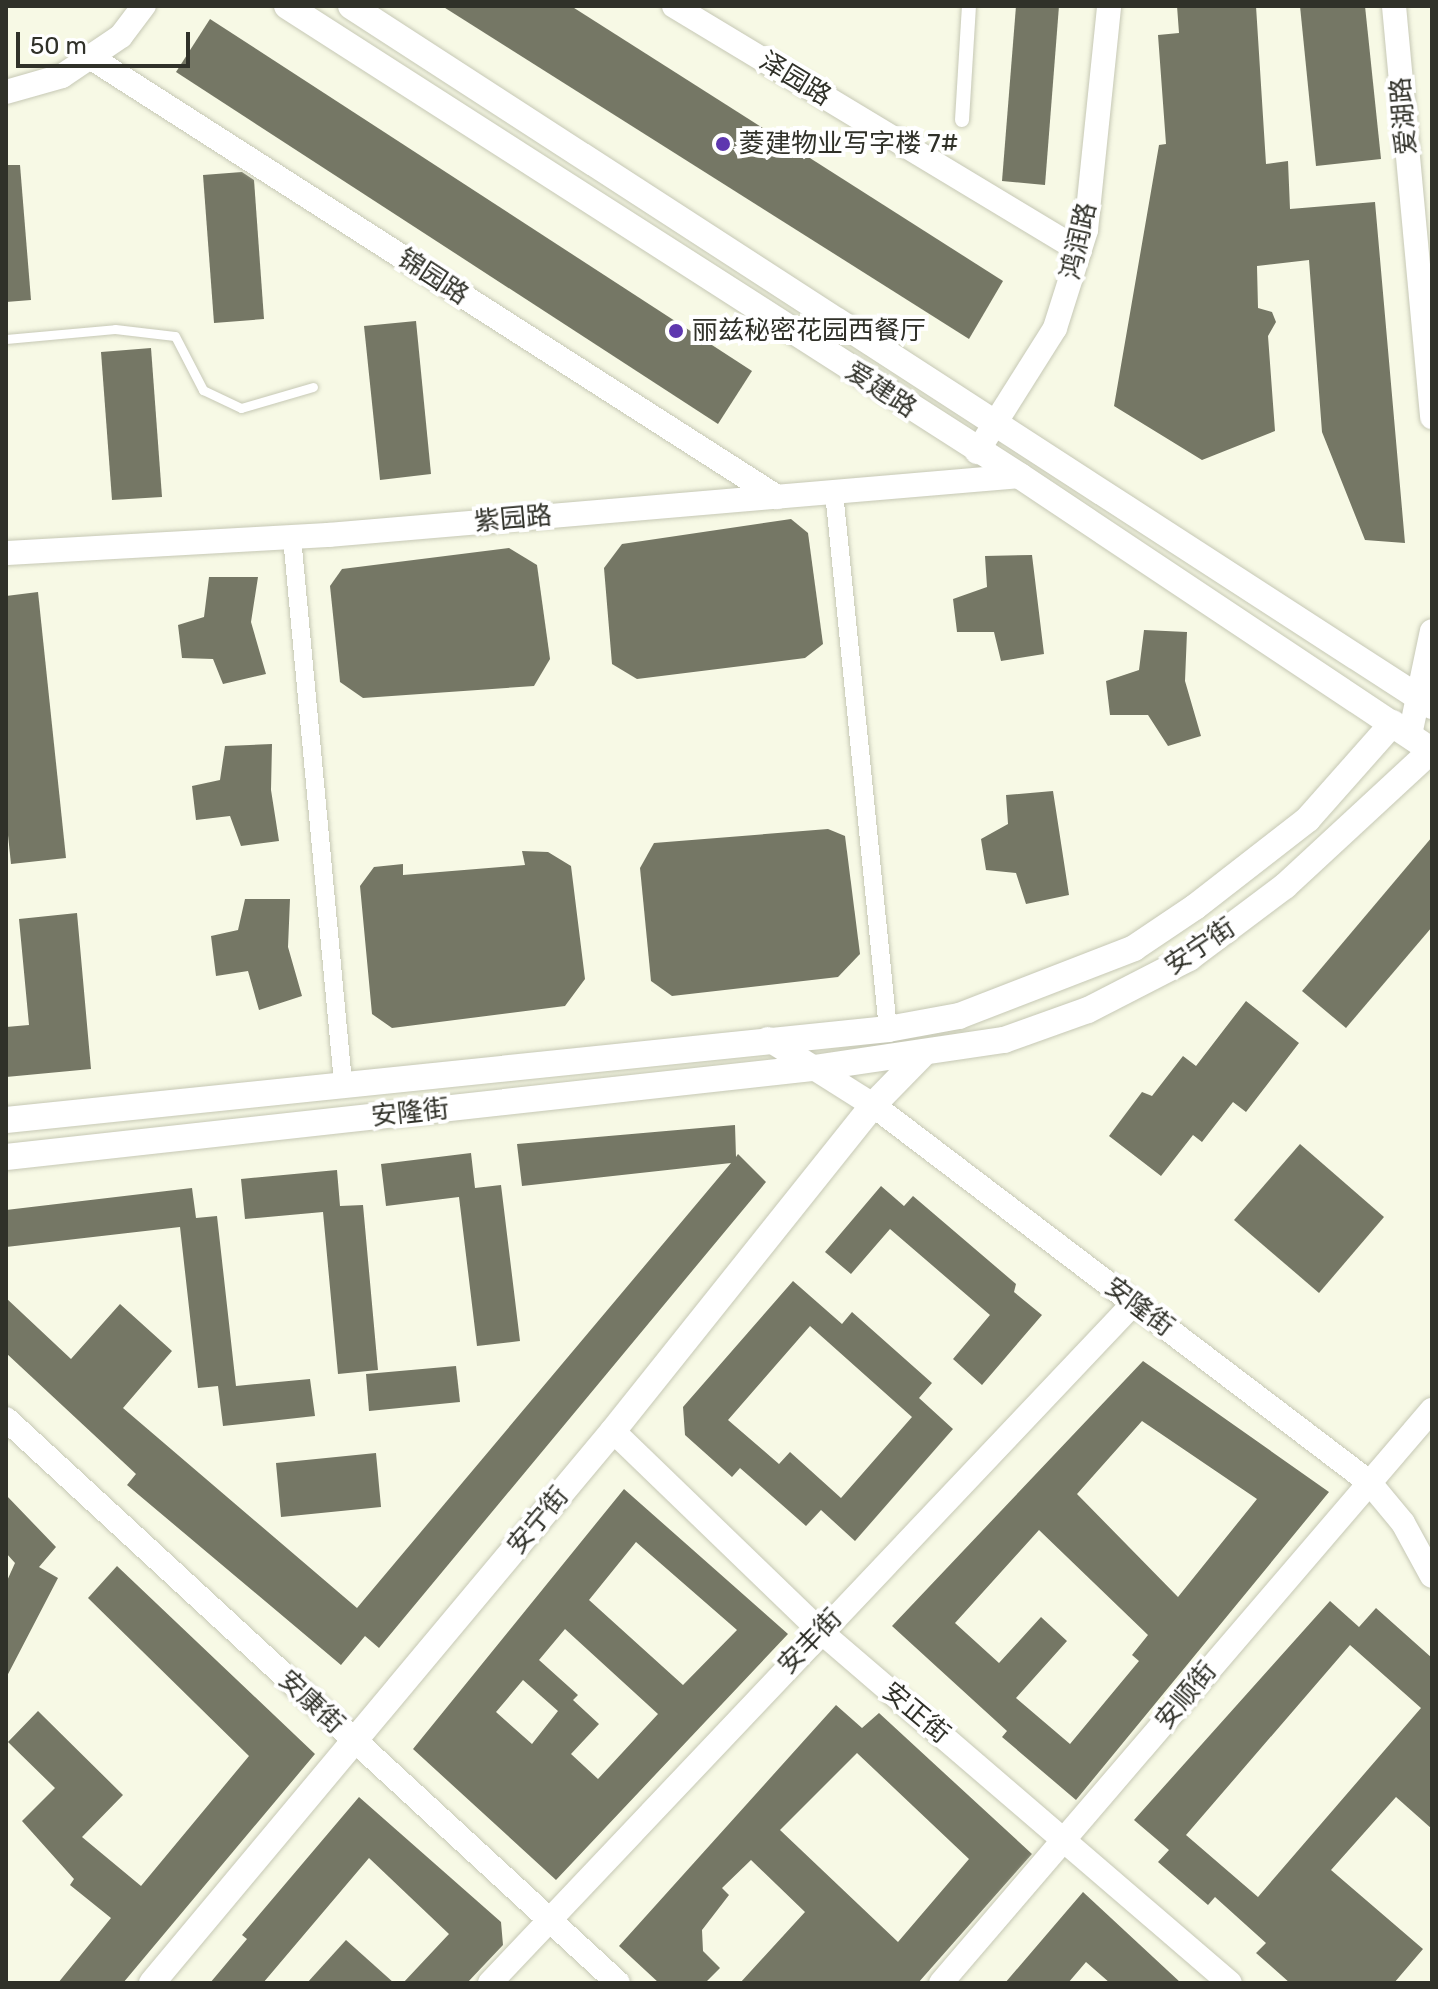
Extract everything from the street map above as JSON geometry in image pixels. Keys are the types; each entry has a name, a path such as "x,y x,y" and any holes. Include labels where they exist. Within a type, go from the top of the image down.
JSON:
{"main road":[{"name":"爱建路","path":"287,6 977,452 1020,476 1432,751"},
{"name":"爱建路","path":"351,6 1425,702"},
{"name":"安隆街","path":"6,1120 888,1029 974,1012 1134,948 1239,876 1308,819 1401,729"},
{"name":"安宁街","path":"814,1068 921,1056 1004,1040 1088,1010 1189,958 1285,886 1432,751"},
{"name":"安宁街","path":"152,1983 613,1431 873,1105 921,1056"},
{"name":"安隆街","path":"6,1157 814,1068"}],"street":[{"path":"6,92 62,76 121,36 144,6"},
{"path":"962,120 969,6"},
{"name":"鸿润路","path":"977,452 1055,328 1080,251 1109,6"},
{"name":"爱湖路","path":"1394,6 1432,417"},
{"name":"泽园路","path":"681,8 1080,251"},
{"name":"锦园路","path":"90,57 777,497"},
{"name":"紫园路","path":"6,553 292,537 1020,476"},
{"path":"834,492 888,1029"},
{"path":"292,537 343,1083"},
{"path":"1401,729 1425,702 1432,631"},
{"name":"安隆街","path":"768,1039 873,1105 1369,1482 1403,1523 1432,1576"},
{"name":"安丰街","path":"490,1983 820,1631 1133,1304"},
{"name":"安顺街","path":"941,1983 1432,1410"},
{"name":"安康街","path":"6,1419 354,1741 550,1917 618,1983"},
{"name":"安正街","path":"613,1431 820,1631 1230,1983"}],"lane":[{"path":"6,339 115,329 175,336 203,390 241,408 313,387"}],"building":[{"name":"菱建物业写字楼 7#","path":"442,6 571,6 1003,281 969,339"},
{"path":"1016,6 1059,6 1045,185 1002,181"},
{"path":"1177,6 1256,6 1266,164 1288,161 1290,209 1375,202 1405,543 1365,540 1322,432 1309,260 1257,266 1258,308 1272,312 1276,322 1268,336 1275,431 1202,460 1114,406 1159,145 1166,144 1158,35 1179,33"},
{"path":"1300,6 1365,6 1381,159 1316,166"},
{"path":"210,19 752,371 718,424 176,72"},
{"path":"6,165 20,165 31,300 6,302"},
{"path":"242,172 254,180 264,319 214,323 203,175"},
{"path":"416,321 431,474 380,480 364,326"},
{"path":"151,348 162,497 112,500 101,352"},
{"path":"791,519 808,533 823,644 805,658 637,679 612,664 604,568 622,544"},
{"path":"509,548 537,565 550,659 534,686 363,698 340,682 330,586 342,569"},
{"path":"1032,555 1044,654 1001,661 994,632 957,632 953,599 987,587 985,556"},
{"path":"209,577 258,577 251,622 266,674 223,684 213,659 182,658 178,625 204,617"},
{"path":"38,592 66,858 11,864 6,816 6,596"},
{"path":"1144,630 1187,632 1185,681 1201,736 1168,746 1148,715 1110,715 1106,681 1139,670"},
{"path":"272,744 271,790 279,841 241,846 230,816 196,820 192,786 220,780 225,746"},
{"path":"1053,791 1069,895 1026,904 1016,873 986,870 981,839 1008,824 1006,795"},
{"path":"828,829 845,836 860,954 838,977 672,996 651,981 640,868 654,843"},
{"path":"1432,837 1432,927 1346,1028 1302,991"},
{"path":"522,851 548,852 571,866 585,979 565,1006 392,1028 372,1014 360,886 374,867 403,864 403,875 525,865"},
{"path":"245,899 290,899 288,947 302,996 259,1010 248,971 216,976 211,936 238,930"},
{"path":"77,913 91,1069 6,1077 6,1027 29,1025 19,919"},
{"path":"1246,1001 1299,1043 1246,1112 1233,1102 1202,1142 1193,1135 1161,1176 1109,1136 1142,1092 1152,1096 1183,1056 1196,1066"},
{"path":"735,1125 736,1157 738,1154 766,1182 379,1648 365,1636 341,1665 127,1485 136,1474 6,1353 6,1298 71,1359 120,1304 172,1351 123,1408 357,1608 731,1163 522,1186 517,1144"},
{"path":"1300,1144 1384,1217 1319,1293 1234,1220"},
{"path":"471,1153 475,1188 501,1185 520,1341 477,1346 459,1197 386,1206 381,1164"},
{"path":"337,1170 340,1206 363,1205 378,1370 338,1374 323,1212 245,1219 241,1179"},
{"path":"881,1186 904,1206 913,1196 1016,1284 1014,1292 1042,1315 982,1385 953,1359 990,1315 890,1229 851,1274 825,1252"},
{"path":"192,1188 196,1218 217,1216 236,1386 310,1379 315,1416 223,1426 218,1386 198,1388 180,1227 6,1247 6,1210"},
{"path":"793,1281 842,1324 852,1312 932,1383 919,1398 953,1429 855,1541 821,1510 806,1526 740,1468 732,1477 685,1435 683,1407","holes":["810,1326 912,1417 841,1498 790,1452 779,1464 728,1420"]},
{"path":"1143,1361 1329,1492 1076,1800 1002,1737 1007,1731 892,1626","holes":["1142,1421 1257,1499 1178,1597 1077,1494","1039,1530 1148,1635 1132,1655 1139,1661 1070,1744 1016,1698 1067,1641 1041,1617 999,1663 955,1623"]},
{"path":"456,1366 460,1402 369,1411 366,1374"},
{"path":"376,1453 381,1507 281,1517 276,1463"},
{"path":"624,1489 788,1634 556,1880 413,1749","holes":["636,1542 737,1630 683,1685 589,1600","565,1629 658,1714 598,1779 571,1754 599,1724 573,1700 578,1695 539,1660","523,1680 558,1711 532,1744 496,1712"]},
{"path":"6,1495 56,1547 39,1567 58,1578 6,1678 6,1583 15,1563 6,1553"},
{"path":"117,1566 315,1754 123,1983 58,1983 111,1918 70,1885 74,1879 22,1821 55,1788 8,1742 38,1711 123,1795 82,1837 141,1886 249,1756 88,1598"},
{"path":"1330,1601 1359,1627 1376,1608 1432,1658 1432,1829 1396,1797 1331,1870 1423,1949 1394,1983 1290,1983 1256,1953 1266,1943 1215,1897 1208,1905 1158,1862 1169,1850 1134,1820","holes":["1350,1645 1421,1708 1258,1897 1186,1835"]},
{"path":"836,1705 862,1728 879,1713 1032,1854 918,1983 740,1983 805,1912 751,1860 722,1888 729,1895 702,1930 703,1951 720,1968 705,1983 659,1983 619,1946","holes":["857,1753 969,1859 898,1942 780,1830"]},
{"path":"359,1797 501,1922 503,1945 467,1983 403,1983 449,1934 369,1858 263,1983 210,1983 247,1939 242,1935"},
{"path":"1083,1892 1181,1983 1110,1983 1086,1962 1068,1983 1005,1983"},
{"path":"346,1940 394,1983 307,1983"}],"place":[{"name":"菱建物业写字楼 7#","path":"723,144"},
{"name":"丽兹秘密花园西餐厅","path":"676,331"}]}
